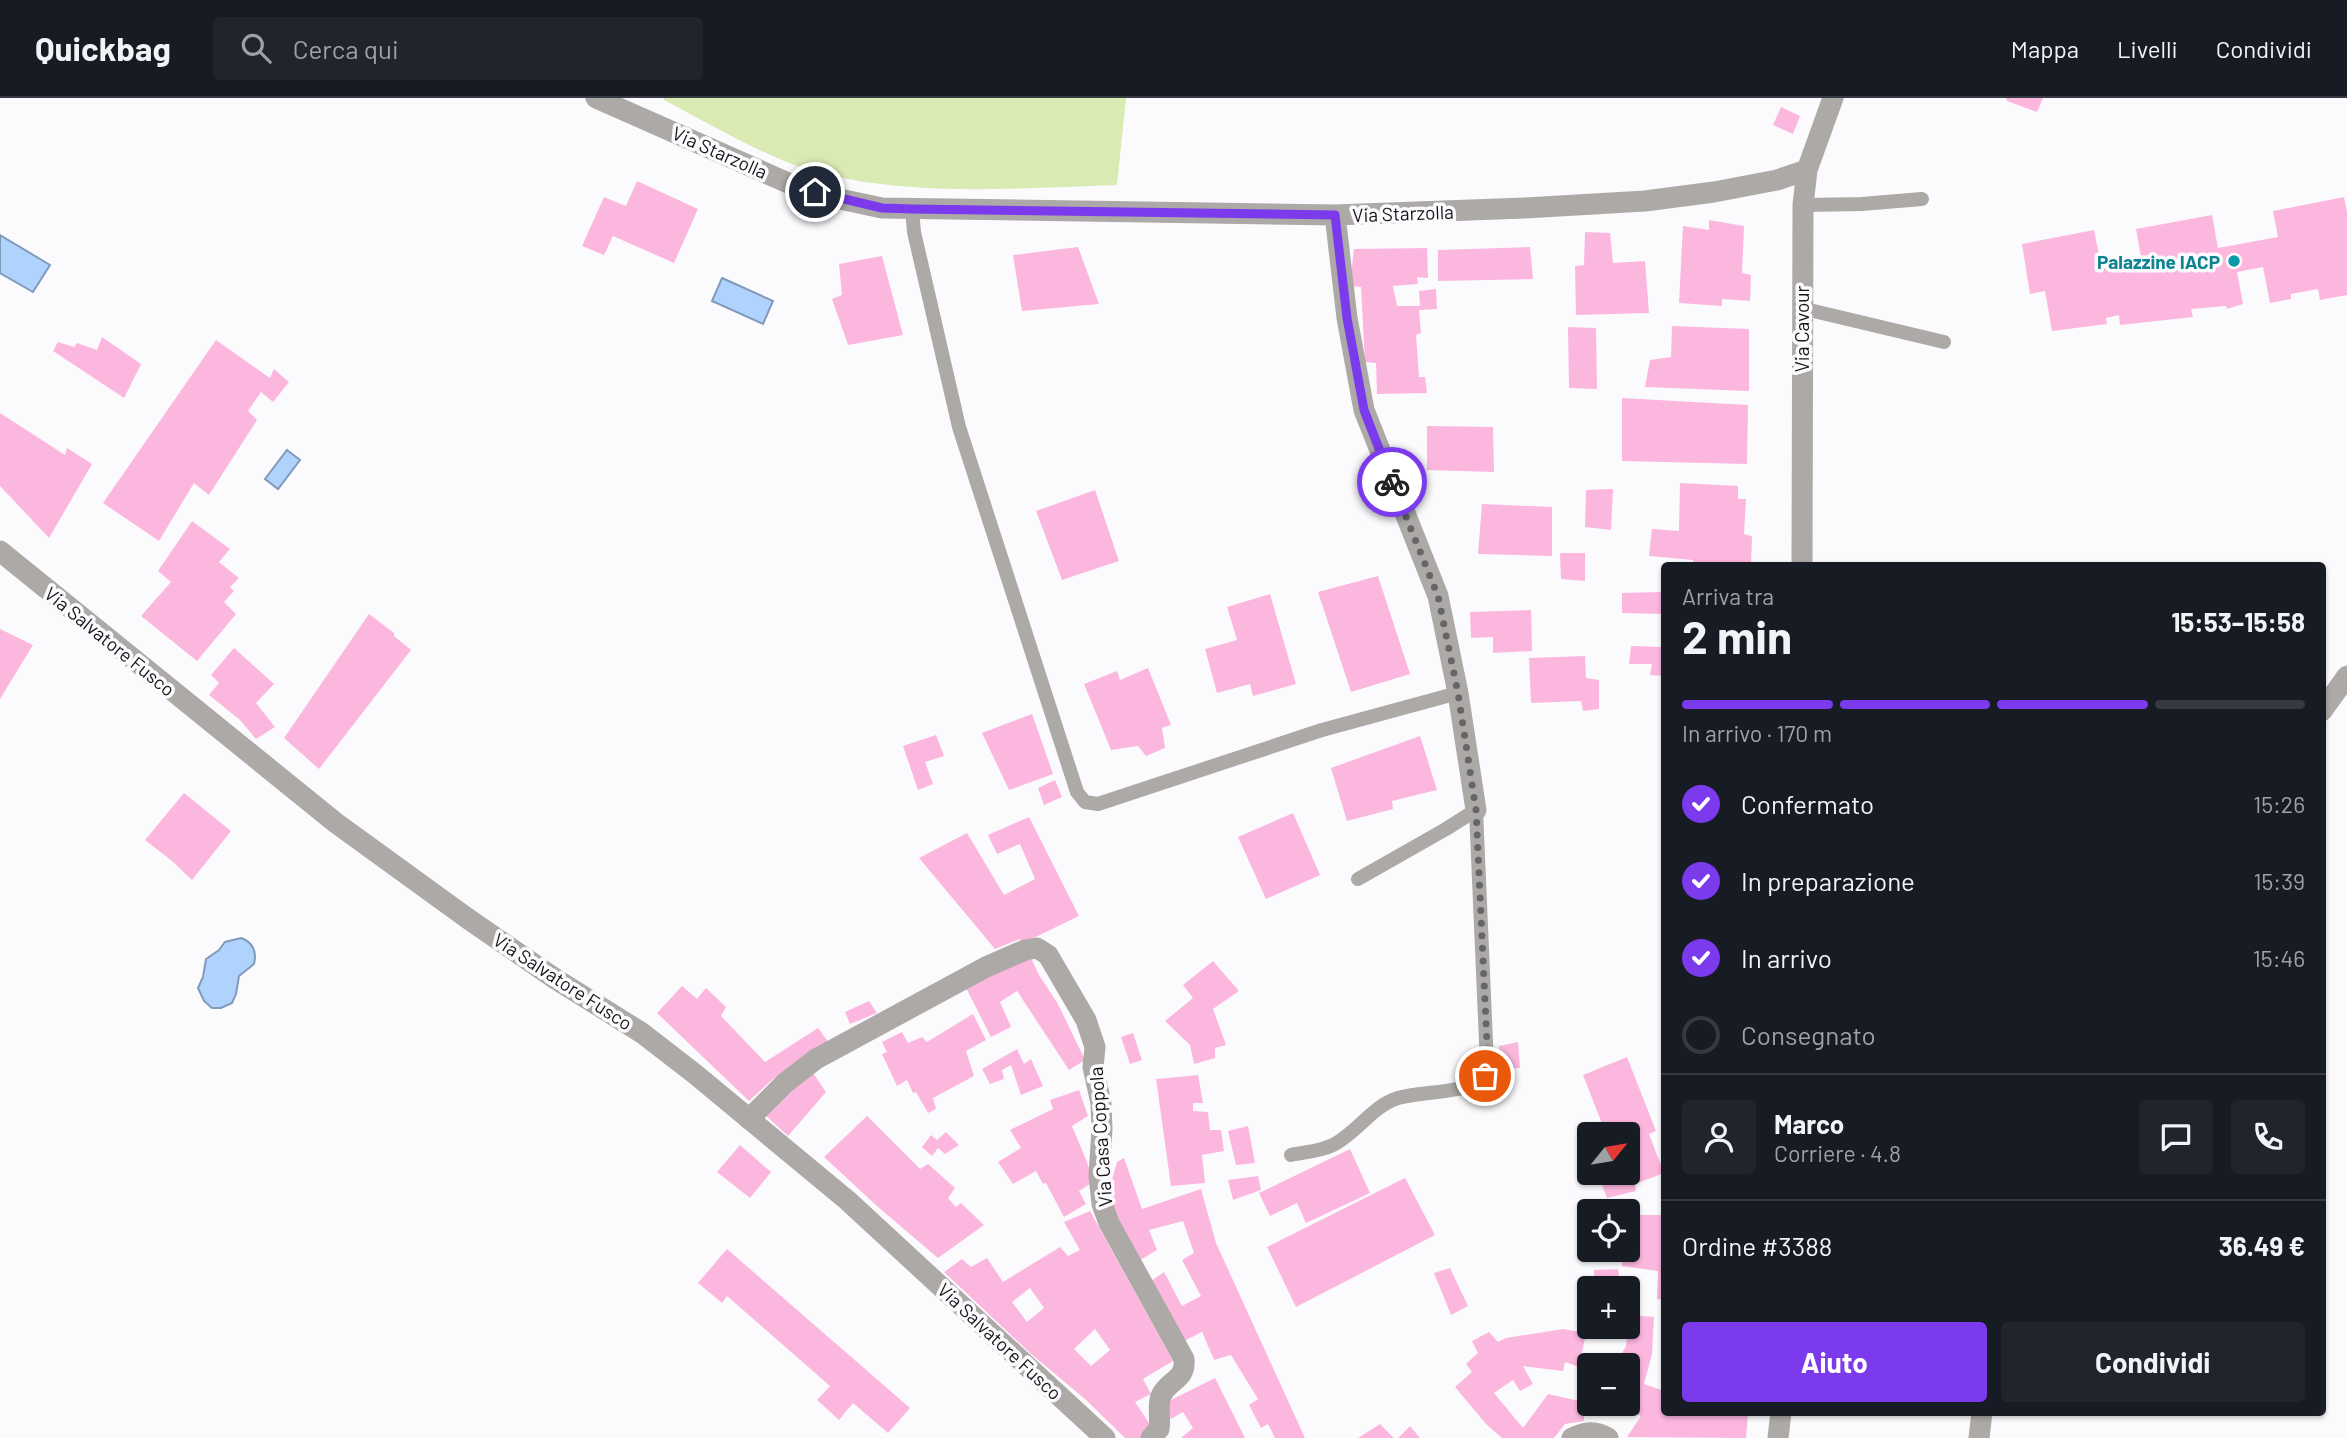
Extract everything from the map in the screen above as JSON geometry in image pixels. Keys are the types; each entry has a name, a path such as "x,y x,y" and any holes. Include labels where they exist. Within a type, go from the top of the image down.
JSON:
{"street":[{"name":"Via Starzolla","path":"596,98 795,186 870,205 912,209 1335,215 1645,201 1777,180 1807,170"},
{"name":"Via Cavour","path":"1802,562 1802,205 1807,170 1833,98"},
{"path":"1335,215 1347,318 1364,410 1438,596 1458,693 1476,810"},
{"name":"Via Salvatore Fusco","path":"0,551 336,823 554,978 642,1033 847,1200 1105,1438"},
{"path":"2326,705 2347,676"},
{"name":"Via Casa Coppola","path":"749,1119 785,1083 828,1053 986,967 1037,948 1048,955 1086,1020 1095,1047 1093,1067 1101,1103 1099,1176 1102,1204 1109,1223 1184,1359 1185,1369 1161,1396 1159,1429 1151,1438"},
{"path":"1777,1438 1780,1416"},
{"path":"1979,1438 1982,1416"},
{"path":"1572,1438 1586,1432 1608,1438"}],"lane":[{"path":"1802,205 1922,199"},
{"path":"912,209 914,232 958,427 1077,792 1085,802 1098,804 1322,730 1458,693"},
{"path":"1801,308 1944,342"},
{"path":"1292,1154 1331,1146 1349,1135 1381,1107 1398,1098 1462,1089 1479,1082 1485,1076 1488,1065 1476,810 1358,879"}],"green space":[{"path":"664,98 1126,98 1117,185 970,189 897,186 824,174 784,161 743,142"}],"water":[{"path":"0,235 50,265 33,292 0,273"},
{"path":"722,278 773,301 763,324 712,301"},
{"path":"287,450 300,460 278,489 265,479"},
{"path":"241,938 253,948 254,964 239,976 232,1003 221,1008 212,1008 204,1001 198,988 206,959 225,942"}],"building":[{"path":"2006,98 2043,98 2037,112 2007,101"},
{"path":"1781,107 1800,116 1793,134 1773,125"},
{"path":"637,181 698,209 674,263 613,236 604,255 582,246 604,197 626,206"},
{"name":"Palazzine IACP","path":"2344,197 2347,212 2347,295 2320,300 2318,289 2291,294 2291,299 2270,303 2263,267 2237,272 2243,304 2227,309 2226,306 2191,309 2193,317 2120,325 2119,315 2106,318 2107,324 2052,331 2045,291 2030,294 2022,244 2094,230 2101,265 2141,257 2136,229 2212,215 2218,248 2278,237 2273,211"},
{"path":"1709,220 1744,226 1742,273 1751,275 1750,301 1722,299 1722,306 1679,303 1683,226 1709,230"},
{"path":"1585,232 1610,233 1613,263 1645,261 1649,313 1576,315 1575,266 1584,265"},
{"path":"1078,247 1099,304 1022,311 1013,255"},
{"path":"1530,247 1533,279 1438,281 1438,250"},
{"path":"1427,248 1428,278 1417,277 1418,284 1393,286 1397,306 1420,306 1419,291 1436,289 1437,309 1419,310 1421,333 1416,335 1419,377 1425,377 1427,393 1377,394 1376,363 1365,362 1361,287 1350,286 1354,249"},
{"path":"882,256 903,335 848,345 832,299 842,295 839,264"},
{"path":"1672,326 1749,329 1749,391 1645,387 1650,360 1671,357"},
{"path":"1568,327 1596,328 1597,389 1569,388"},
{"path":"102,337 141,364 124,398 53,351 58,342 74,347 77,343 97,350"},
{"path":"216,340 270,378 274,369 289,382 273,402 261,392 248,411 257,420 209,495 194,483 159,541 103,503"},
{"path":"1622,398 1748,405 1747,464 1622,461"},
{"path":"0,413 65,455 67,448 92,464 49,538 0,486"},
{"path":"1427,426 1493,427 1494,472 1427,470"},
{"path":"1680,483 1738,486 1738,499 1746,499 1744,534 1752,536 1751,562 1693,562 1649,556 1652,529 1679,531"},
{"path":"1613,489 1611,530 1585,527 1586,490"},
{"path":"1095,490 1119,561 1062,580 1036,511"},
{"path":"1482,504 1552,507 1552,556 1478,554"},
{"path":"192,521 230,549 219,562 239,578 230,587 234,591 224,602 236,614 197,661 141,616 171,582 158,571"},
{"path":"1560,553 1585,553 1585,581 1561,579"},
{"path":"1378,576 1410,674 1351,692 1318,592"},
{"path":"1661,592 1661,614 1622,613 1622,593"},
{"path":"1270,594 1296,684 1253,696 1250,684 1217,693 1205,649 1237,640 1227,607"},
{"path":"1531,610 1532,651 1493,653 1493,637 1471,638 1470,612"},
{"path":"369,614 411,650 319,769 284,738"},
{"path":"0,629 33,645 0,699"},
{"path":"1631,646 1661,647 1661,676 1650,675 1652,664 1629,664"},
{"path":"234,648 274,684 256,703 275,727 256,739 240,720 209,695 219,683 211,675"},
{"path":"1585,656 1586,678 1599,680 1599,709 1583,711 1581,701 1531,703 1529,658"},
{"path":"1148,668 1171,725 1162,728 1165,748 1146,756 1138,746 1111,750 1084,684 1117,671 1120,680"},
{"path":"1032,714 1053,774 1009,790 982,733"},
{"path":"936,735 944,756 925,762 933,784 918,790 903,746"},
{"path":"1420,736 1437,790 1392,801 1393,809 1347,821 1331,768"},
{"path":"1055,780 1062,797 1044,805 1038,788"},
{"path":"184,793 231,831 192,880 145,840"},
{"path":"1293,813 1320,875 1266,899 1238,837"},
{"path":"1029,817 1079,916 1023,943 1020,939 995,949 919,858 967,833 1004,895 1035,879 1020,844 997,854 988,835"},
{"path":"1029,954 1058,1004 1085,1060 1069,1070 1017,991 1000,1002 1011,1027 991,1037 965,986"},
{"path":"1213,961 1239,991 1213,1009 1226,1045 1215,1048 1215,1058 1194,1064 1190,1045 1165,1021 1193,998 1183,985"},
{"path":"682,986 697,999 706,988 726,1007 721,1016 765,1062 818,1028 829,1043 773,1079 749,1101 657,1013"},
{"path":"869,1001 877,1013 850,1024 845,1012"},
{"path":"973,1014 986,1040 966,1051 974,1076 933,1098 936,1109 928,1113 907,1080 897,1086 882,1054 887,1052 882,1042 902,1032 908,1043 922,1037 927,1042"},
{"path":"1133,1033 1142,1060 1130,1064 1121,1037"},
{"path":"1518,1042 1520,1068 1502,1069 1499,1046"},
{"path":"1017,1049 1024,1064 1031,1059 1043,1086 1021,1095 1011,1065 1002,1070 1004,1079 990,1084 982,1069"},
{"path":"1627,1057 1656,1131 1649,1134 1661,1165 1661,1174 1640,1182 1640,1122 1601,1122 1583,1075"},
{"path":"811,1070 826,1092 788,1136 765,1115"},
{"path":"1198,1075 1203,1103 1193,1103 1193,1111 1208,1112 1210,1130 1221,1130 1224,1151 1202,1155 1205,1183 1171,1186 1156,1079"},
{"path":"1079,1090 1088,1116 1072,1126 1093,1182 1079,1191 1086,1204 1064,1217 1046,1183 1043,1184 1036,1171 1013,1184 998,1162 1021,1148 1010,1130 1053,1109 1050,1100"},
{"path":"867,1116 920,1169 928,1164 955,1188 948,1198 956,1207 961,1203 984,1225 938,1258 824,1157"},
{"path":"1248,1126 1255,1163 1236,1165 1228,1131"},
{"path":"946,1132 959,1145 945,1154 938,1148 932,1156 922,1147 931,1135 937,1140"},
{"path":"740,1145 771,1172 750,1198 717,1172"},
{"path":"1350,1149 1370,1193 1306,1223 1297,1203 1270,1216 1259,1193"},
{"path":"1124,1158 1142,1209 1201,1189 1216,1243 1305,1438 1275,1438 1268,1424 1261,1428 1249,1405 1258,1399 1231,1355 1214,1360 1202,1332 1182,1342 1147,1284 1164,1272 1182,1306 1201,1296 1182,1260 1194,1253 1183,1221 1149,1230 1157,1250 1137,1262 1116,1224 1110,1186 1117,1162"},
{"path":"1258,1176 1261,1190 1233,1200 1228,1180"},
{"path":"1405,1178 1435,1235 1296,1307 1267,1247"},
{"path":"1602,1185 1635,1185 1636,1191 1607,1198"},
{"path":"1090,1211 1173,1361 1143,1379 1151,1394 1135,1402 1159,1438 1125,1438 944,1272 962,1259 971,1267 987,1258 1003,1282 1060,1247 1068,1256 1080,1250 1064,1222","holes":["1030,1288 1044,1308 1027,1322 1012,1302","1095,1329 1110,1350 1091,1366 1074,1349"]},
{"path":"1640,1215 1661,1215 1661,1300 1657,1299 1658,1271 1622,1266 1622,1262 1640,1262"},
{"path":"727,1249 910,1408 888,1433 853,1403 839,1420 817,1400 830,1386 727,1296 722,1303 698,1283"},
{"path":"1450,1268 1468,1306 1451,1315 1434,1273"},
{"path":"1618,1269 1619,1276 1594,1276 1594,1270"},
{"path":"1640,1316 1654,1317 1652,1354 1644,1384 1661,1390 1661,1416 1748,1416 1746,1438 1627,1437 1641,1416 1640,1353 1622,1353 1627,1339 1640,1339"},
{"path":"1563,1329 1577,1331 1577,1339 1585,1339 1582,1353 1577,1353 1577,1366 1565,1362 1563,1371 1523,1366 1533,1384 1520,1391 1513,1380 1494,1393 1523,1428 1548,1394 1577,1400 1577,1416 1584,1416 1584,1421 1565,1424 1554,1438 1502,1438 1486,1424 1455,1387 1472,1372 1466,1364 1478,1353 1472,1341 1489,1332 1498,1342 1506,1338"},
{"path":"1215,1378 1245,1438 1181,1438 1193,1428 1183,1412 1171,1419 1163,1404"},
{"path":"1380,1424 1394,1438 1358,1438"},
{"path":"1410,1426 1420,1438 1398,1438"}],"way so far":[{"path":"1392,482 1438,596 1458,693 1476,810 1488,1065 1485,1076"}],"place":[{"name":"Palazzine IACP","path":"2234,261"}],"route":[{"path":"815,192 882,208 1335,215 1347,318 1364,410 1392,482"}]}
